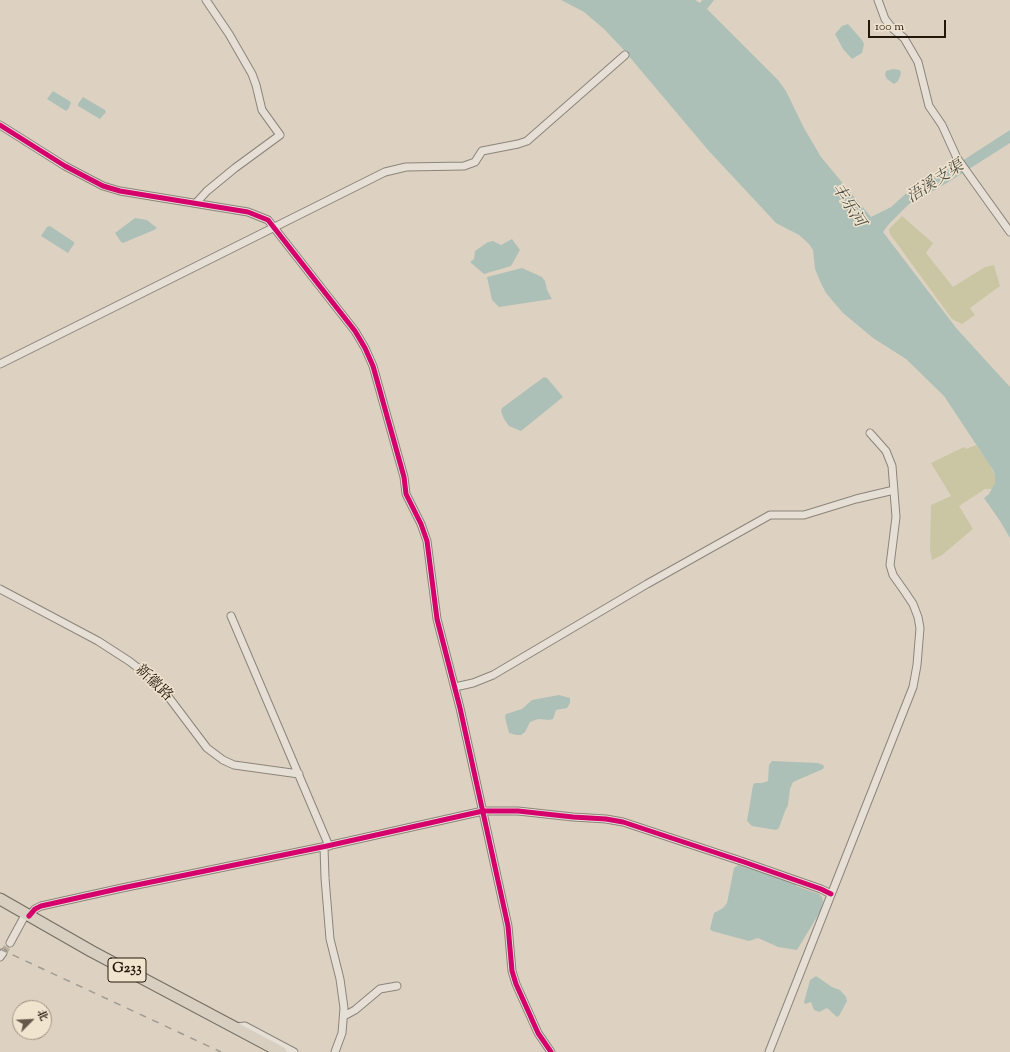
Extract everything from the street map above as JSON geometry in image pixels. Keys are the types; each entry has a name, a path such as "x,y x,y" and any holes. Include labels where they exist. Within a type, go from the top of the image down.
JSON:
{"highway":[{"name":"G233","path":"0,899 26,917 254,1042 281,1052"},
{"name":"G233","path":"0,906 26,917 233,1027 266,1052"}],"street":[{"path":"196,203 207,191 234,168 280,135 262,110 252,74 229,34 206,0"},
{"path":"878,0 885,19 892,28 904,38 918,62 929,106 942,125 959,161 1010,232"},
{"path":"0,364 391,170 406,167 464,166 475,162 484,150 527,141 625,55"},
{"path":"0,126 65,166 103,186 120,191 254,214 268,220 355,331 371,360 404,477 406,494 421,524 427,541 437,619 455,687 508,926 510,964 514,978 538,1033 551,1052"},
{"path":"769,1052 913,688 917,665 920,628 918,617 905,592 893,575 890,565 896,517 892,466 890,458 870,433"},
{"path":"455,687 473,683 493,675 622,599 770,515 804,515 856,498 894,490"},
{"name":"新徽路","path":"0,589 98,641 146,674 164,691 208,748 223,760 234,765 299,774"},
{"path":"231,616 299,774 326,846 324,878 330,939 340,978 344,1016 342,1033 335,1052"},
{"path":"10,943 26,917 41,906 326,846 483,811 518,811 606,819 623,822 751,864 831,894"},
{"path":"344,1016 355,1010 380,988 397,986"},
{"path":"233,1027 245,1026 294,1052"}],"shaded area":[{"path":"902,216 933,243 926,253 953,287 985,267 994,265 1000,286 970,308 975,315 962,324 952,319 890,234 889,229"},
{"path":"976,445 990,465 995,476 993,489 985,489 959,506 973,529 942,555 932,560 930,549 931,505 951,496 931,463 964,447 966,449"}],"water":[{"path":"561,0 695,0 700,3 702,0 714,0 707,9 778,80 786,91 804,128 821,157 871,217 891,207 911,189 962,161 1010,130 1010,143 947,183 909,204 883,232 957,329 1010,387 1010,538 984,498 989,494 995,483 993,470 944,396 906,359 873,338 843,313 826,293 820,281 815,269 813,250 809,244 799,235 776,223 708,150 622,48 604,29 584,12"},
{"path":"848,24 864,44 862,53 852,59 843,49 835,34 842,26"},
{"path":"893,69 900,70 901,74 898,81 894,84 887,79 885,75 886,71"},
{"path":"53,91 71,102 66,111 47,99"},
{"path":"83,97 105,110 106,112 100,119 78,106"},
{"path":"135,218 147,220 157,228 123,243 121,242 115,233"},
{"path":"50,226 74,242 68,253 41,236 47,227"},
{"path":"512,239 520,250 511,266 484,274 470,262 474,259 475,251 488,242 493,241 501,245"},
{"path":"522,268 542,277 552,299 499,307 492,300 487,277"},
{"path":"544,377 547,378 563,397 521,431 509,426 504,419 501,411 502,408"},
{"path":"559,695 570,698 570,703 567,708 556,710 553,719 538,719 530,722 525,732 521,735 509,733 505,717 506,714 522,709 532,700"},
{"path":"772,761 818,763 824,767 823,769 793,782 790,789 788,805 779,828 776,830 752,826 747,821 753,785 755,783 768,781 769,765"},
{"path":"738,865 796,883 796,886 819,894 822,897 823,901 820,912 797,950 778,947 758,938 749,941 712,931 710,929 714,913 723,908 727,903 734,868"},
{"path":"816,976 832,987 840,990 846,997 847,1001 839,1016 837,1017 827,1008 819,1012 814,1010 811,1002 805,1004 804,1002 810,980"}],"tunnel":[{"path":"3,953 10,943"}],"railway":[{"path":"0,949 221,1052"}],"cycle path":[{"path":"0,125 65,166 103,186 120,191 248,212 268,220 355,331 373,366 404,477 406,494 421,524 427,541 437,619 460,708 508,926 512,971 516,984 538,1033 551,1052"},
{"path":"29,916 35,909 41,906 327,846 483,811 518,811 606,819 623,822 744,862 821,889 831,894"}],"water label":[{"name":"浯溪支渠","path":"936,183"},
{"name":"丰乐河","path":"847,206"}]}
